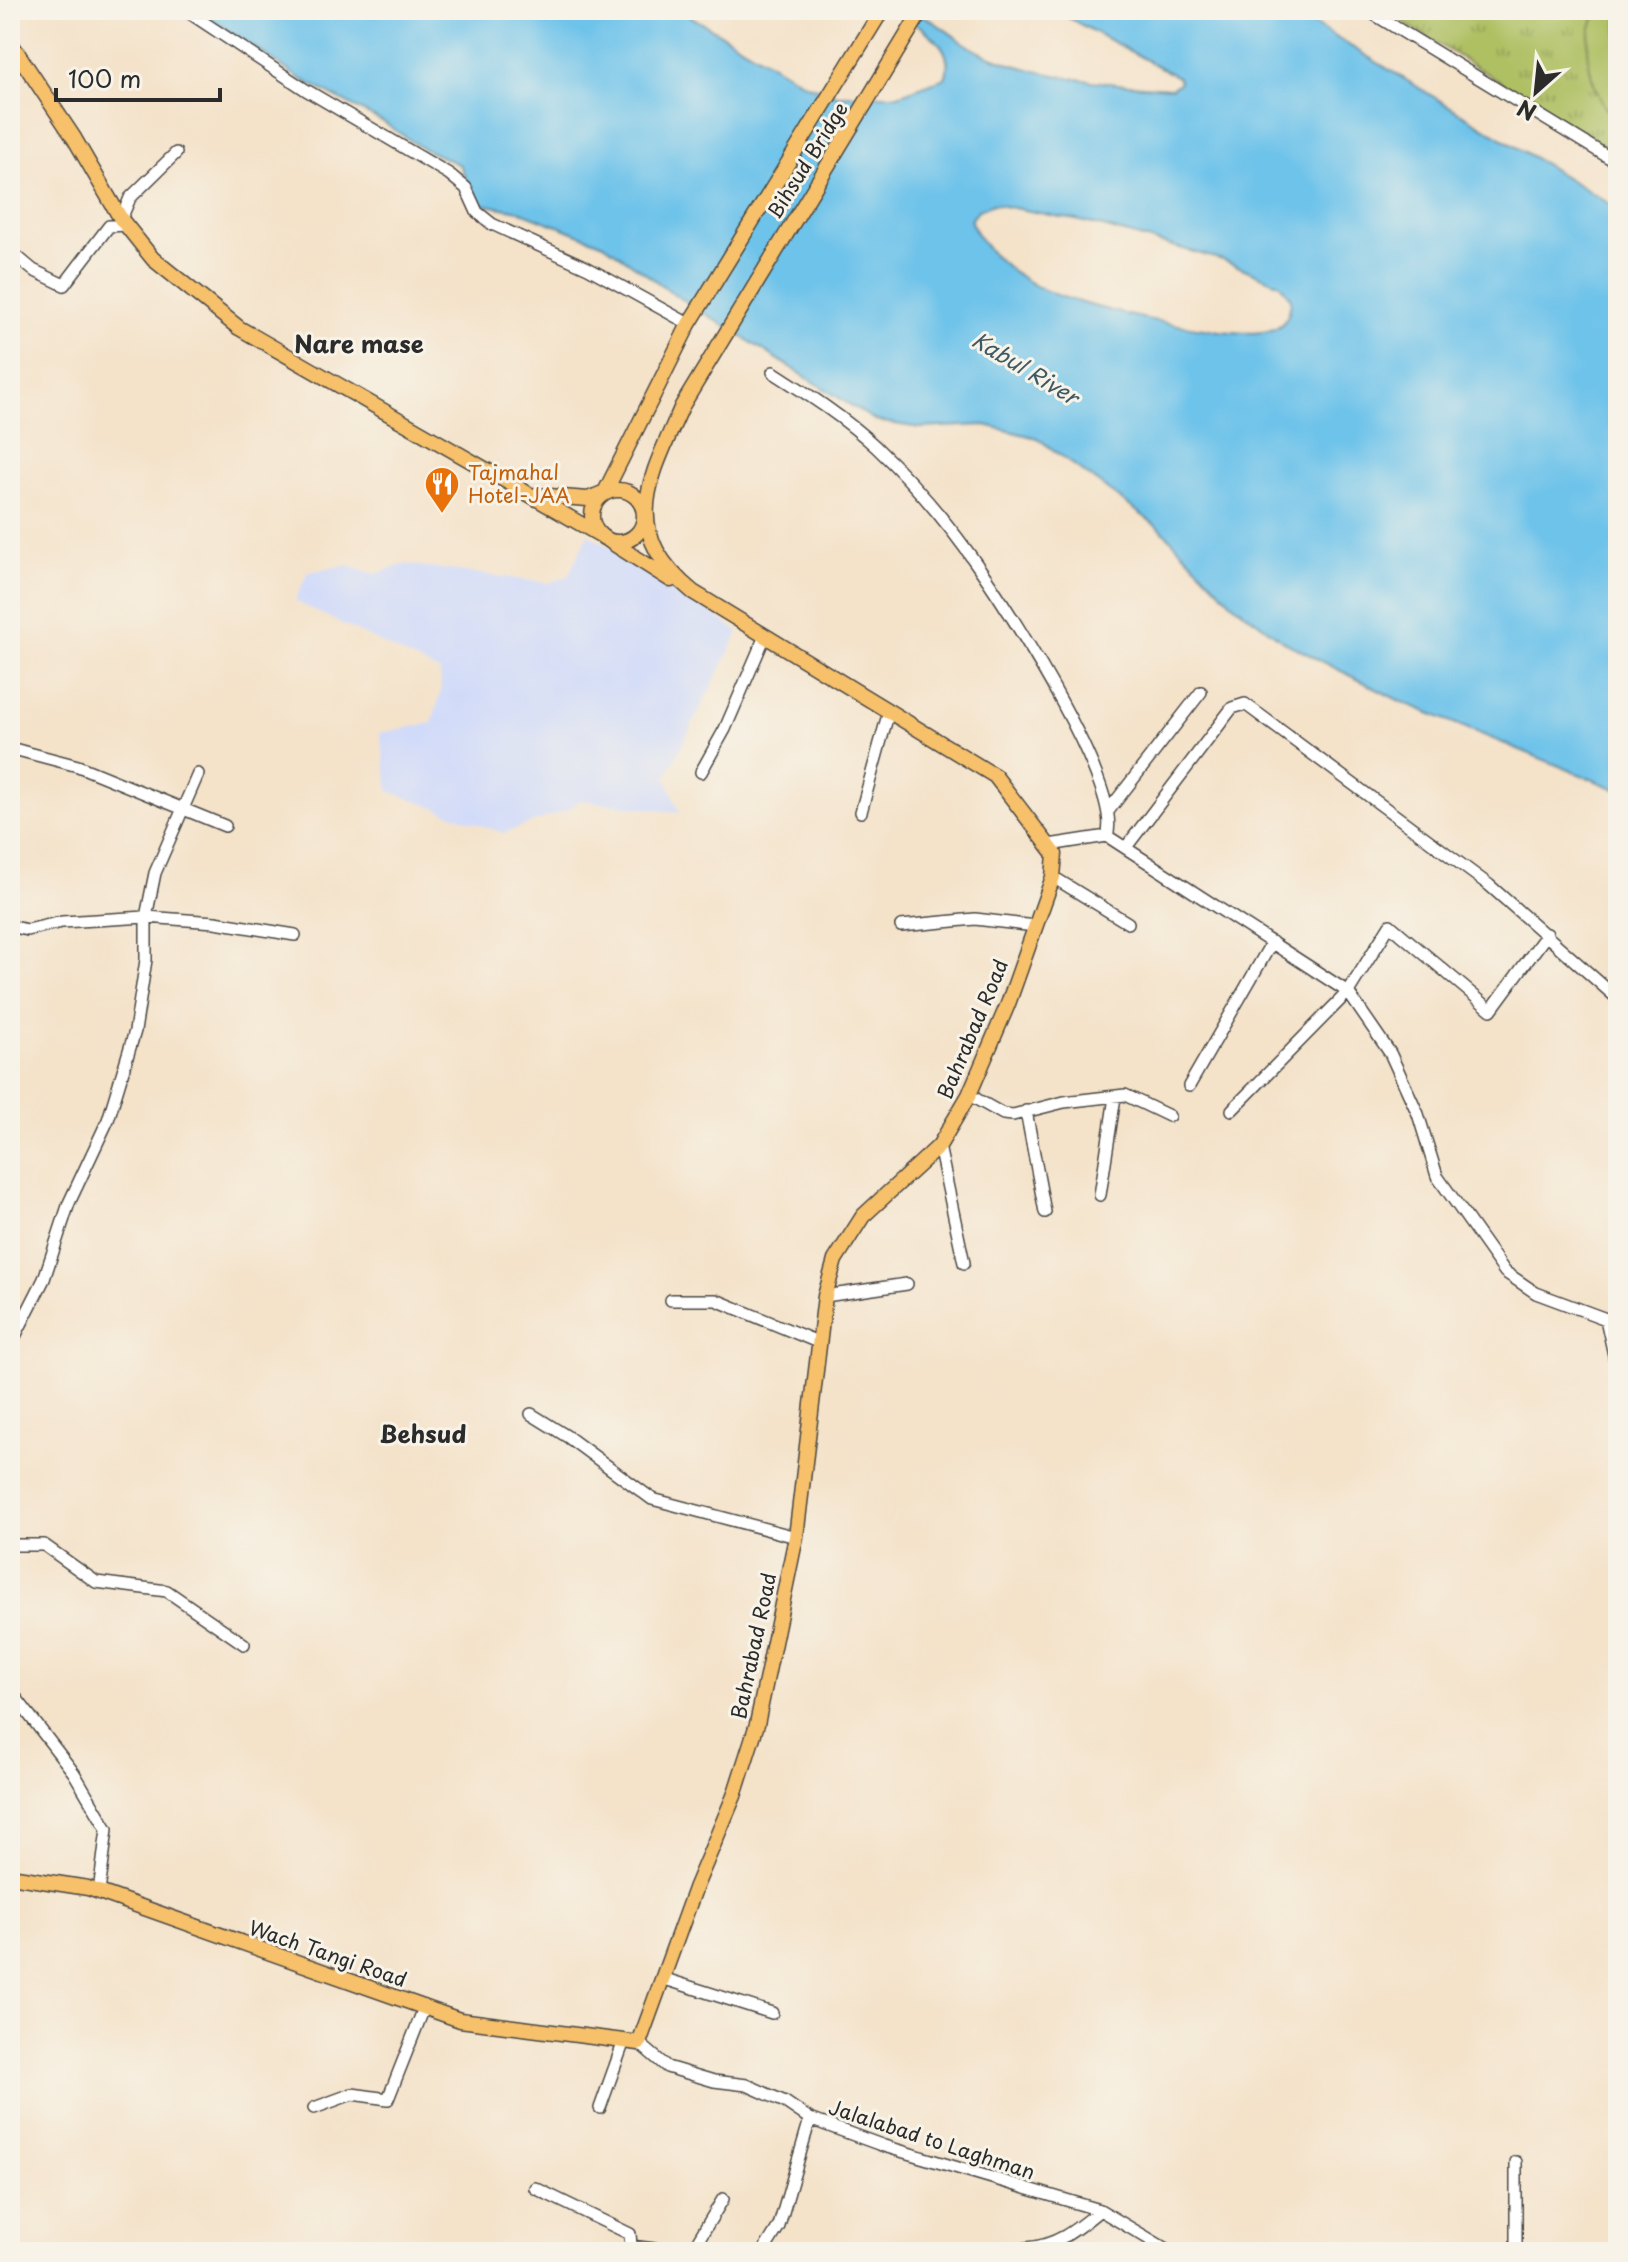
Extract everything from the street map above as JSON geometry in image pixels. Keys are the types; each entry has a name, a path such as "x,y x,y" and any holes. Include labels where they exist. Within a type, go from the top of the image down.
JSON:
{"main road":[{"path":"605,538 592,512 692,319 882,10"},
{"name":"Bihsud Bridge","path":"644,517 657,463 669,434 726,331 922,10"},
{"path":"10,42 74,138 124,222 153,259 239,328 605,538 995,776 1049,845"},
{"path":"528,494 567,500 588,499 621,490 635,496 657,556 669,573 693,592"},
{"path":"605,538 632,538 644,517"},
{"name":"Bahrabad Road","path":"639,2043 752,1743 796,1537 825,1296 835,1260 863,1216 939,1146 969,1095 1008,1004 1053,877 1055,854 1049,845"},
{"name":"Wach Tangi Road","path":"10,1876 99,1892 460,2020 639,2043"}],"street":[{"path":"185,10 306,90 449,174 466,188 477,212 492,224 692,319"},
{"path":"1367,10 1618,163"},
{"path":"10,256 14,254 33,270 64,285 109,226 124,222 130,198 176,153"},
{"path":"773,372 826,406 874,445 911,483 982,571 1046,672 1101,785 1111,825 1107,836"},
{"path":"701,772 725,729 765,636"},
{"path":"1109,810 1201,692"},
{"path":"1127,846 1232,708 1245,704 1489,885 1618,999"},
{"path":"861,812 889,711"},
{"path":"10,748 78,766 225,826"},
{"path":"10,1346 44,1279 69,1203 108,1120 135,1031 146,960 146,917 155,873 198,774"},
{"path":"1049,845 1107,836 1127,846 1168,877 1348,992 1390,1053 1418,1114 1437,1176 1505,1272 1536,1293 1606,1319 1618,1373"},
{"path":"1053,877 1128,923"},
{"path":"10,926 27,930 62,922 146,917 295,935"},
{"path":"901,926 975,919 1035,926"},
{"path":"1232,1110 1348,992 1390,925 1491,1010 1547,934"},
{"path":"1189,1086 1272,942"},
{"path":"969,1095 1003,1114 1115,1097 1136,1098 1169,1116"},
{"path":"1100,1195 1115,1097"},
{"path":"1026,1111 1045,1212"},
{"path":"939,1146 964,1263"},
{"path":"825,1296 907,1284"},
{"path":"671,1300 716,1300 820,1343"},
{"path":"531,1414 568,1437 652,1499 796,1537"},
{"path":"10,1545 44,1545 96,1582 167,1591 244,1644"},
{"path":"10,1690 74,1773 107,1829 99,1892"},
{"path":"665,1979 772,2013"},
{"path":"314,2108 352,2094 388,2099 424,2008"},
{"path":"600,2108 624,2041"},
{"name":"Jalalabad to Laghman","path":"639,2043 667,2067 714,2081 747,2085 785,2102 810,2119 884,2146 1100,2210 1171,2252"},
{"path":"763,2252 779,2226 810,2119"},
{"path":"1516,2162 1516,2252"},
{"path":"535,2188 630,2234 628,2249 678,2252"},
{"path":"691,2252 723,2199"},
{"path":"1024,2252 1026,2248 1045,2247 1076,2231 1100,2210"}],"shaded area":[{"path":"588,534 739,632 666,777 680,813 580,800 568,810 503,833 389,791 380,733 432,723 441,691 440,672 295,601 308,572 349,565 375,574 405,564 548,583 568,576"}],"green space":[{"path":"1384,10 1618,10 1618,154 1401,21"},
{"path":"1598,10 1618,10 1618,126 1601,100 1590,71 1589,40"}],"water":[{"name":"Kabul River","path":"199,10 680,10 805,84 837,95 898,95 945,78 948,66 942,47 935,39 898,10 921,15 973,49 1029,69 1100,82 1172,88 1180,82 1178,77 1054,10 1291,10 1618,209 1618,790 1400,701 1286,643 1232,603 1161,529 1037,438 985,425 920,428 876,421 674,294 604,244 519,211 476,203 460,165 420,147 385,123 299,78","holes":["993,204 1081,221 1223,260 1280,284 1291,299 1288,315 1274,329 1249,333 1150,320 1080,302 1034,285 1016,273 988,249 971,220 978,210"]}],"place":[{"name":"Tajmahal Hotel-JAA","path":"442,515"}],"district":[{"name":"Nare mase","path":"359,343"},
{"name":"Behsud","path":"423,1433"}]}
